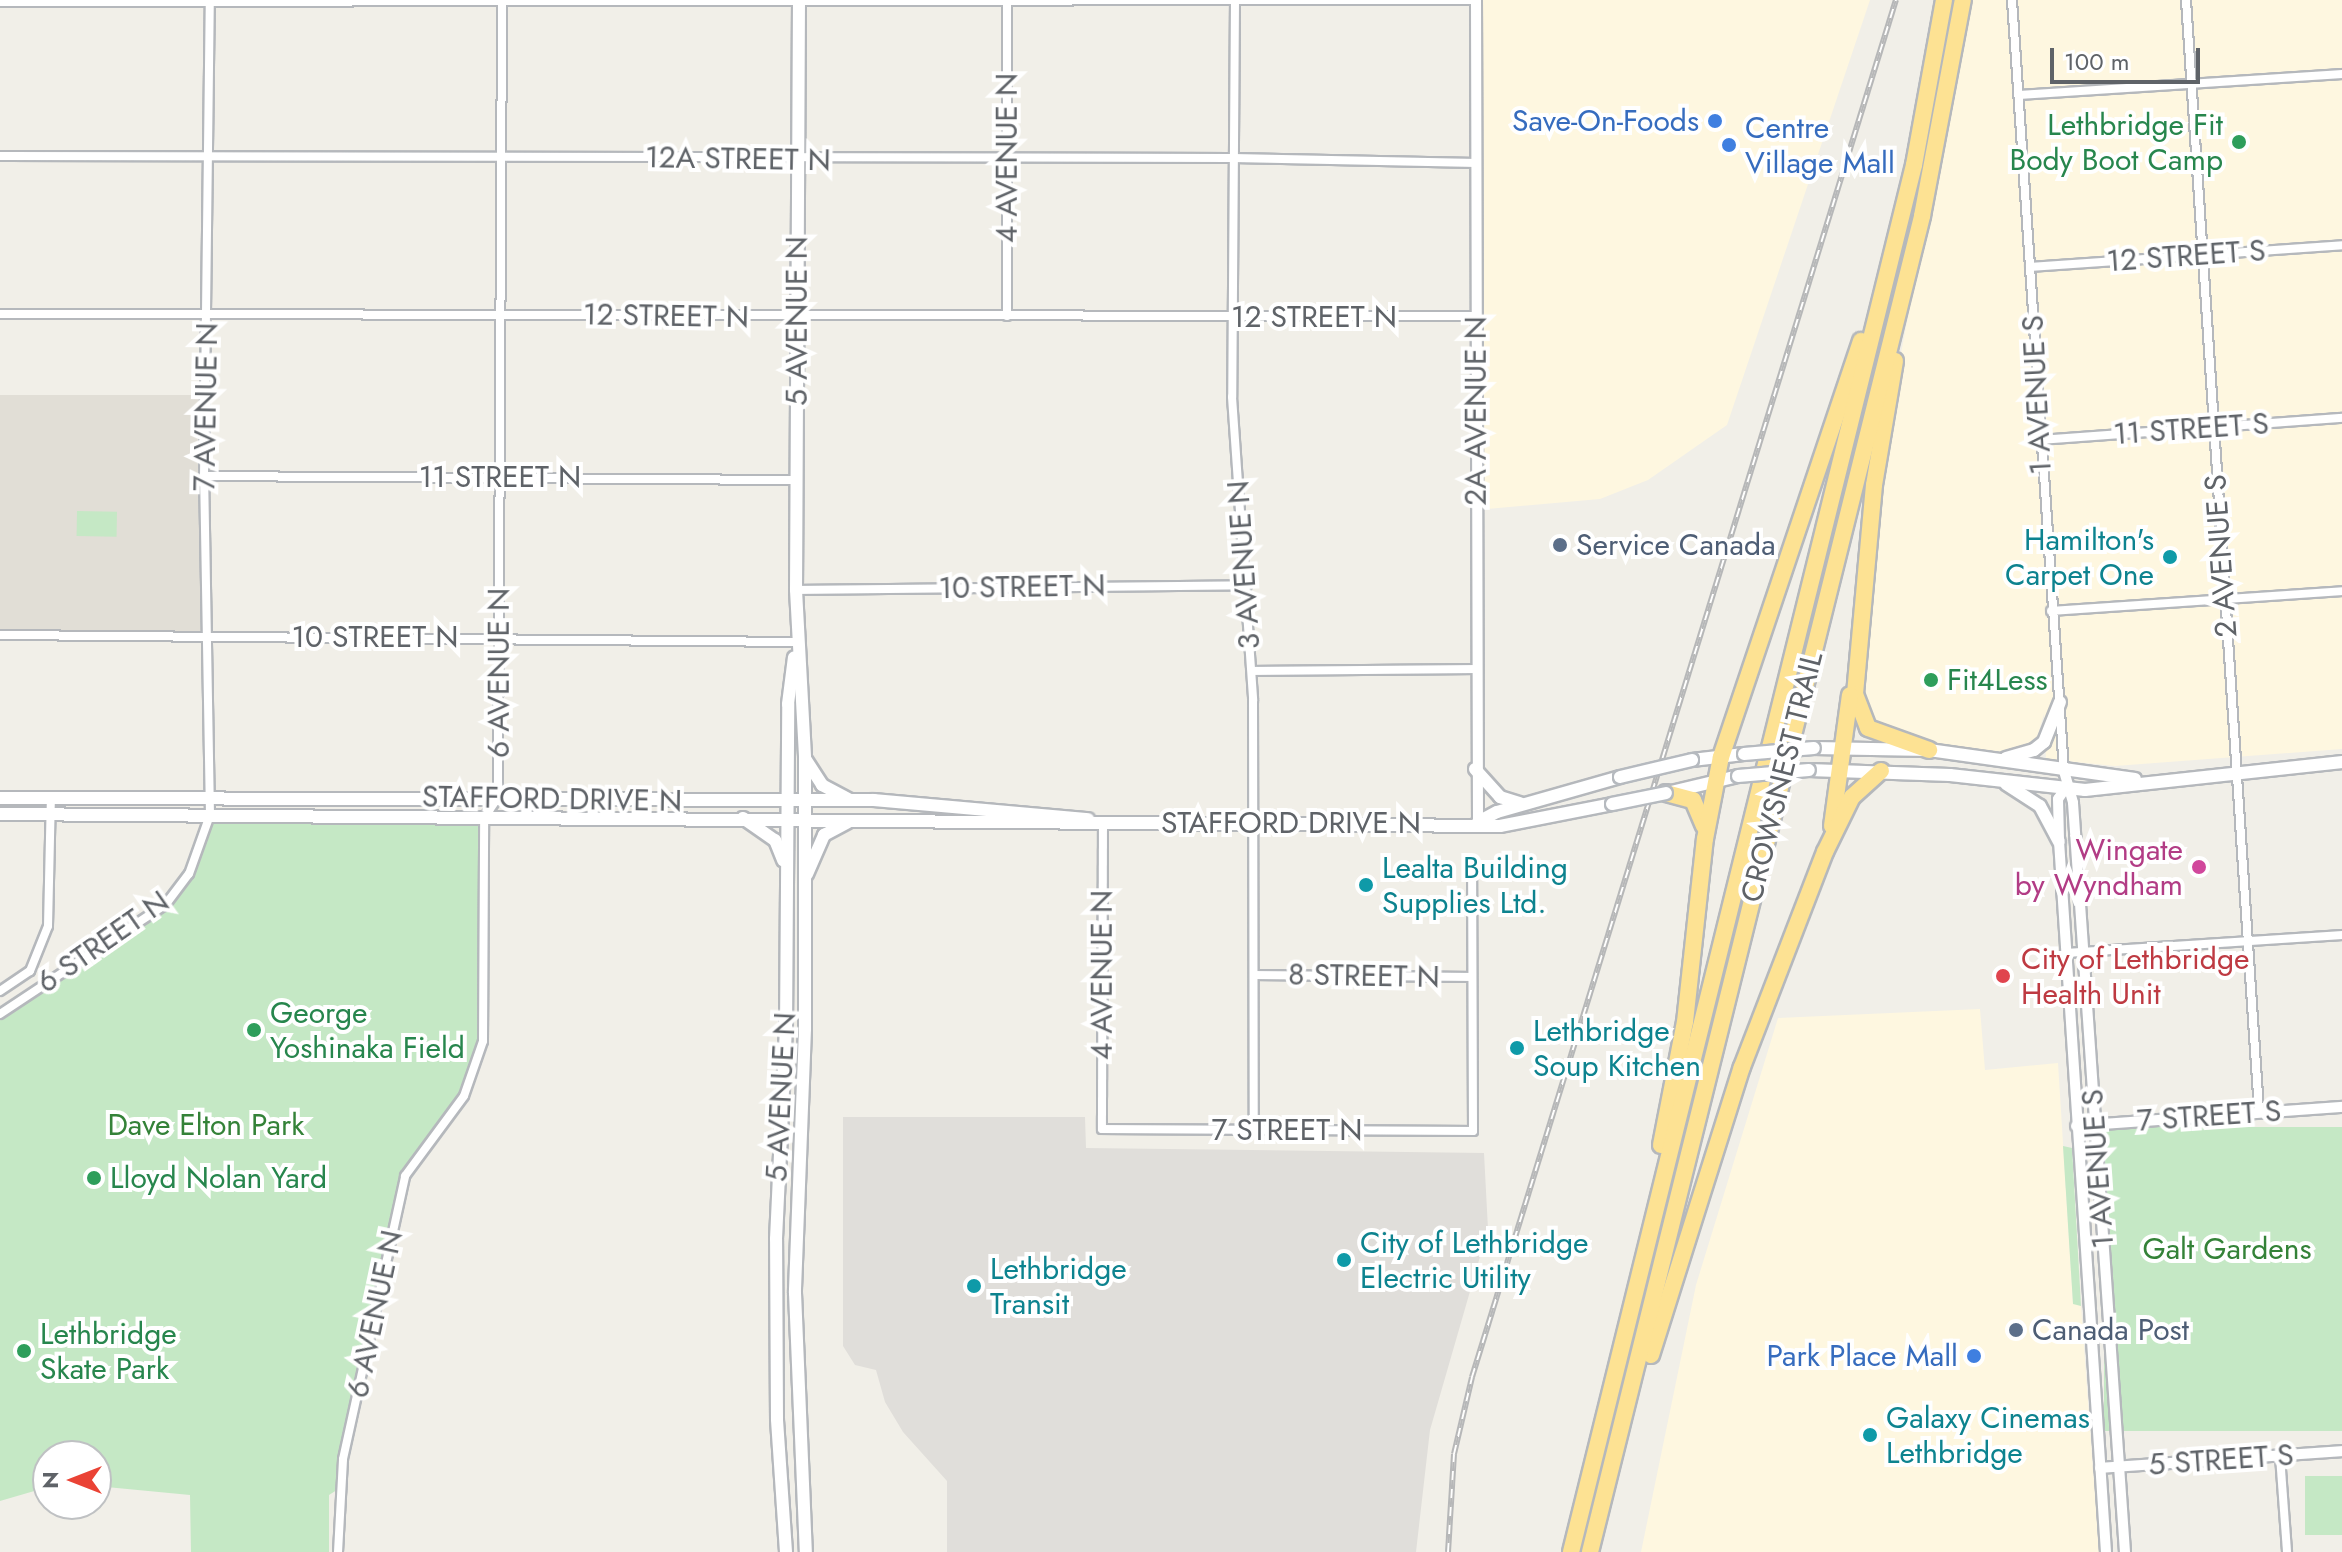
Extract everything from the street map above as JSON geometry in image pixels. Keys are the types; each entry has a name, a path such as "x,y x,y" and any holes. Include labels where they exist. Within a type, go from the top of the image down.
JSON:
{"highway":[{"name":"CROWSNEST TRAIL","path":"1571,1552 1893,252 1944,0"},
{"name":"CROWSNEST TRAIL","path":"1592,1552 1922,216 1963,0"},
{"path":"1922,216 1874,485 1855,694 1861,720 1883,737 1929,750"},
{"path":"1614,1380 1685,1022 1714,783 1893,252"},
{"path":"1825,852 1840,745 1858,654"},
{"path":"1605,1498 1742,1067 1825,852 1852,797 1881,771"},
{"path":"1677,793 1693,800 1701,812 1705,839"}],"main road":[{"name":"5 AVENUE N","path":"799,2 796,590 805,819 795,1307 806,1552"},
{"name":"5 AVENUE N","path":"786,1552 775,1254 787,872 789,696 798,642"},
{"path":"1994,760 2034,750 2051,730 2060,702"},
{"name":"STAFFORD DRIVE N","path":"1478,822 1620,777 1692,760 1840,745 1929,750 2146,780"},
{"path":"805,758 822,785 853,801"},
{"path":"2146,780 2342,762"},
{"name":"STAFFORD DRIVE N","path":"0,814 1478,822 1511,825 1677,793 1738,776 1837,768 1996,779 2065,789 2146,780"},
{"path":"1475,769 1500,797 1527,804"},
{"path":"1996,779 2040,806 2059,841"},
{"name":"STAFFORD DRIVE N","path":"0,798 498,797 853,801 934,803 1103,822"},
{"path":"743,818 775,840 787,872"},
{"path":"804,881 827,832 861,819"},
{"path":"778,1552 783,1510"}],"street":[{"name":"7 AVENUE N","path":"210,0 204,476 210,815"},
{"name":"6 AVENUE N","path":"338,1552 343,1459 405,1176 464,1096 482,1054 484,818 498,797 502,0"},
{"path":"0,2 1476,0"},
{"name":"2A AVENUE N","path":"1476,0 1475,769 1478,822"},
{"name":"1 AVENUE S","path":"2012,0 2051,611 2065,789 2073,800 2081,953 2125,1552"},
{"name":"2 AVENUE S","path":"2186,0 2199,255 2259,1112"},
{"name":"4 AVENUE N","path":"1007,1 1007,316"},
{"name":"3 AVENUE N","path":"1235,1 1232,397 1252,671 1256,822 1254,1130"},
{"path":"2019,95 2342,74"},
{"name":"12A STREET N","path":"0,156 502,155 1007,161 1233,158 1477,163"},
{"name":"12 STREET S","path":"2030,267 2342,245"},
{"name":"12 STREET N","path":"0,314 501,312 797,318 1476,316"},
{"name":"11 STREET S","path":"2040,440 2342,418"},
{"name":"11 STREET N","path":"204,476 796,480"},
{"name":"10 STREET N","path":"796,590 1247,585"},
{"path":"2051,611 2342,591"},
{"name":"10 STREET N","path":"0,635 798,642"},
{"path":"1252,671 1475,669"},
{"name":"1 AVENUE S","path":"2065,789 2058,799 2059,841 2106,1552"},
{"path":"0,991 30,971 48,926 51,797"},
{"name":"6 STREET N","path":"0,1014 166,904 189,874 210,815"},
{"name":"4 AVENUE N","path":"1102,1129 1103,822"},
{"path":"1472,862 1472,977"},
{"path":"2066,953 2342,935"},
{"name":"8 STREET N","path":"1255,975 1472,977"},
{"name":"7 STREET N","path":"1102,1129 1473,1131 1472,977"},
{"name":"7 STREET S","path":"2076,1126 2342,1107"},
{"name":"5 STREET S","path":"2100,1468 2342,1451"},
{"path":"2280,1456 2287,1552"}],"shaded area":[{"path":"1476,0 1870,0 1727,425 1648,480 1600,499 1476,510"},
{"path":"1968,0 2342,0 2342,749 2115,766 2046,759 2044,714 2036,741 2003,755 1933,745 1872,727 1858,696 1887,427"},
{"path":"0,395 206,395 206,636 0,636"},
{"path":"1980,1009 1985,1070 2058,1063 2073,1303 2081,1306 2099,1552 1641,1552 1696,1285 1778,1018"},
{"path":"843,1117 1085,1117 1086,1148 1484,1153 1488,1229 1430,1430 1416,1552 947,1552 947,1481 903,1432 885,1402 876,1370 855,1365 843,1346"}],"green space":[{"path":"77,511 117,512 117,537 77,536"},
{"name":"Dave Elton Park","path":"210,815 484,818 484,1029 474,1076 405,1176 340,1488 329,1495 329,1552 191,1552 190,1495 112,1488 112,1440 32,1440 32,1492 0,1501 0,1014 166,904 189,874"},
{"name":"Galt Gardens","path":"2104,1127 2342,1127 2342,1431 2104,1431"},
{"path":"2063,1146 2072,1148 2081,1306 2073,1304"},
{"path":"2305,1476 2342,1476 2342,1535 2305,1535"}],"railway":[{"path":"1448,1552 1454,1454 1472,1377 1896,0"}],"place":[{"name":"Save-On-Foods","path":"1715,121"},
{"name":"Lethbridge Fit Body Boot Camp","path":"2239,142"},
{"name":"Centre Village Mall","path":"1729,145"},
{"name":"Service Canada","path":"1560,545"},
{"name":"Hamilton's Carpet One","path":"2170,557"},
{"name":"Fit4Less","path":"1931,680"},
{"name":"Wingate by Wyndham","path":"2199,867"},
{"name":"Lealta Building Supplies Ltd.","path":"1366,885"},
{"name":"City of Lethbridge Health Unit","path":"2003,976"},
{"name":"George Yoshinaka Field","path":"254,1030"},
{"name":"Lethbridge Soup Kitchen","path":"1517,1048"},
{"name":"Lloyd Nolan Yard","path":"94,1178"},
{"name":"City of Lethbridge Electric Utility","path":"1344,1260"},
{"name":"Lethbridge Transit","path":"974,1286"},
{"name":"Canada Post","path":"2016,1330"},
{"name":"Lethbridge Skate Park","path":"24,1351"},
{"name":"Park Place Mall","path":"1974,1356"},
{"name":"Galaxy Cinemas Lethbridge","path":"1870,1435"}]}
